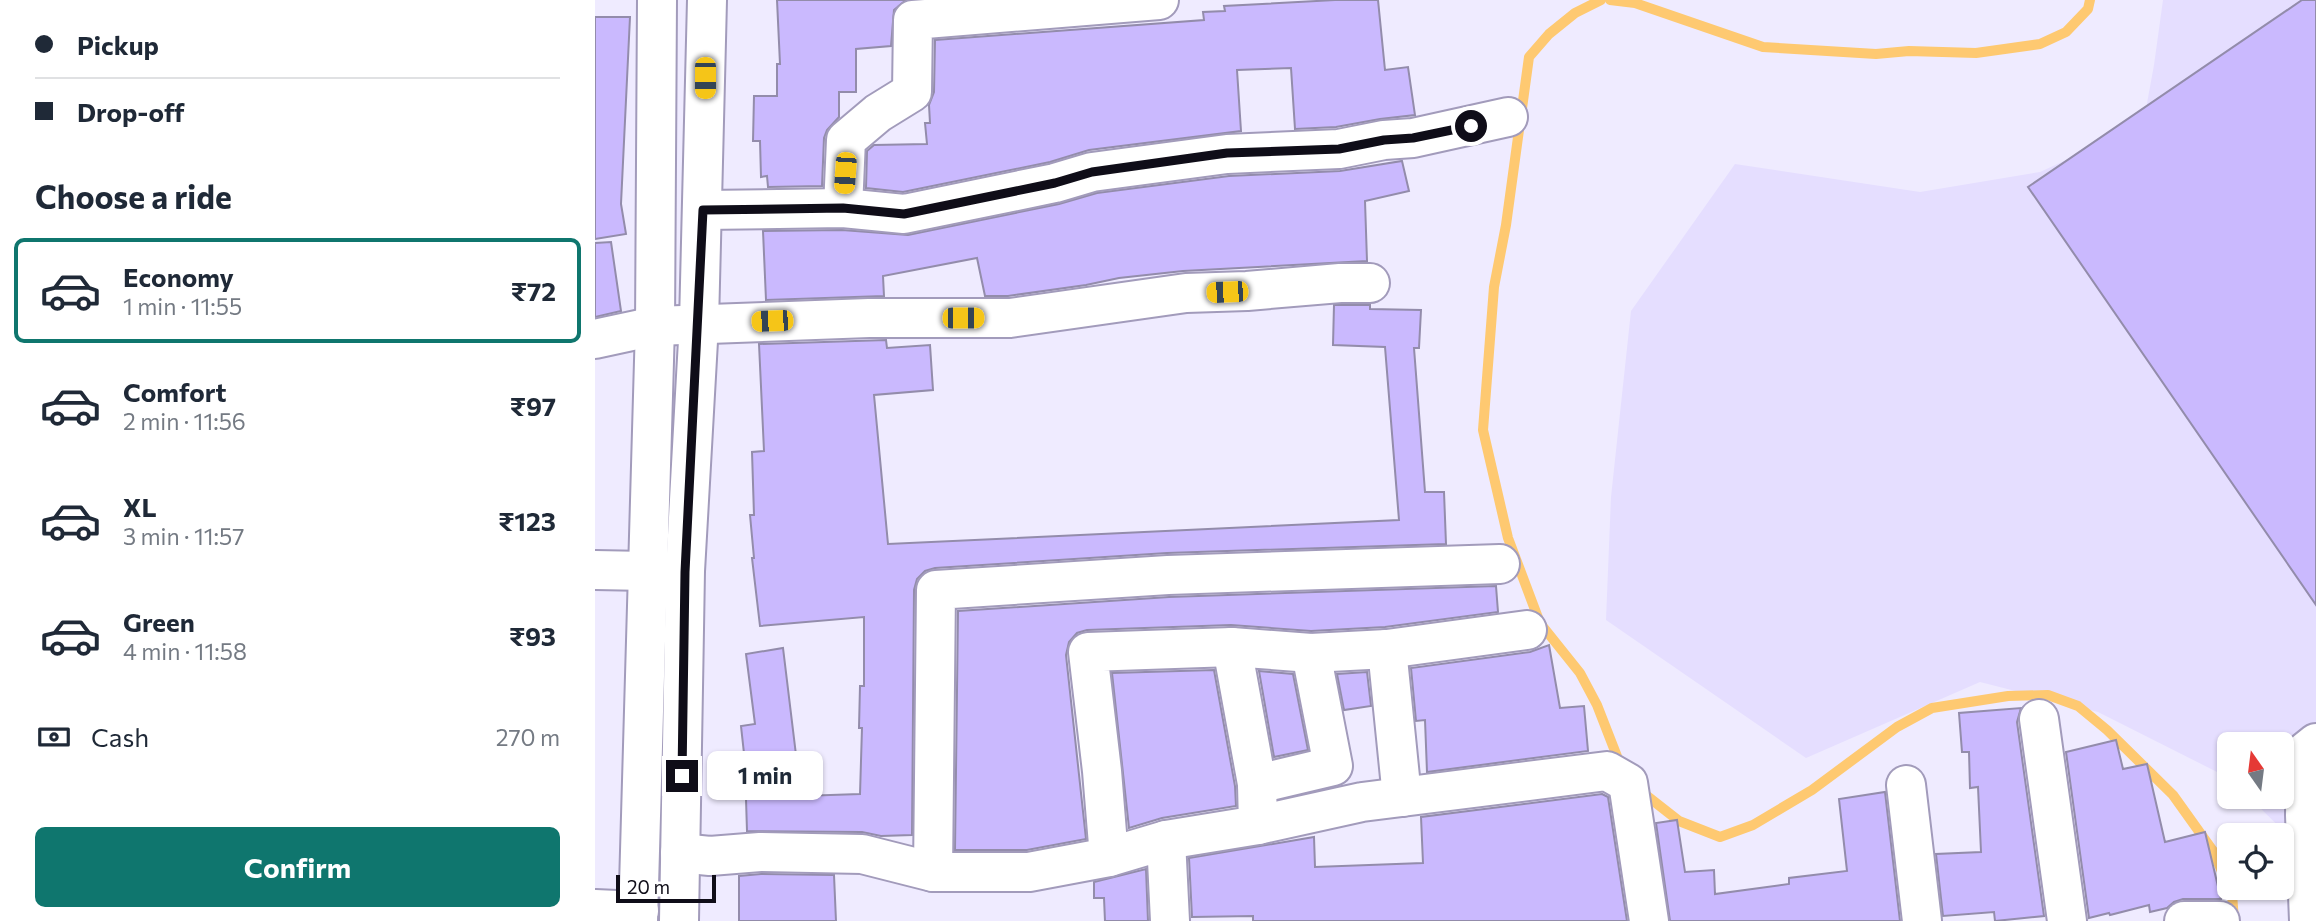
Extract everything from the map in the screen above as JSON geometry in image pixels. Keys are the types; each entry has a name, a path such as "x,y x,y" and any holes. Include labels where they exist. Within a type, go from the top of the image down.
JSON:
{"street":[{"path":"595,909 639,916 655,326 657,0"},
{"path":"679,921 685,572 699,324 707,0"},
{"path":"843,208 846,140 878,113 912,92 911,10 1159,0"},
{"path":"703,210 843,208 904,214 1055,183 1092,172 1227,153 1339,149 1384,140 1413,138 1508,117"},
{"path":"595,340 655,326 869,317 1010,318 1186,293 1370,283"},
{"path":"933,872 936,590 1168,575 1500,564"},
{"path":"595,570 647,571"},
{"path":"1109,857 1088,652 1232,647 1311,653 1387,649 1527,630"},
{"path":"1232,647 1257,784 1258,825"},
{"path":"1387,649 1402,797"},
{"path":"1257,784 1332,766 1311,653"},
{"path":"2039,719 2067,921"},
{"path":"2309,921 2305,815 2307,751 2316,743"},
{"path":"680,853 710,856 760,852 862,854 933,872 1028,872 1109,857 1166,840 1258,825 1362,802 1607,771 1628,783 1649,921"},
{"path":"1906,785 1922,921"},
{"path":"1166,840 1170,921"},
{"path":"2184,921 2220,921"}],"shaded area":[{"path":"2163,0 2316,0 2316,863 2294,841 2294,823 2275,823 2261,809 2294,809 2294,732 2217,732 2217,772 2098,712 1980,682 1806,758 1606,620 1611,497 1631,311 1735,164 1920,192 2040,172 2143,125"}],"building":[{"path":"777,0 906,0 894,10 891,46 856,49 856,92 839,92 839,117 827,130 824,138 822,186 768,187 767,176 761,177 760,141 753,141 754,96 777,96 777,64 780,64"},
{"path":"1378,0 1385,70 1408,67 1415,115 1336,127 1295,129 1291,68 1237,70 1241,131 1089,150 1050,162 903,192 866,188 867,151 874,145 927,144 925,123 930,123 929,105 934,92 935,40 1204,20 1203,12 1225,11 1224,6"},
{"path":"2302,0 2316,0 2316,605 2028,187"},
{"path":"595,17 630,17 621,204 626,234 595,239"},
{"path":"1402,161 1409,191 1365,201 1367,261 1183,271 1119,278 1008,296 985,296 977,258 883,276 884,296 766,300 763,231 842,230 908,235 1059,204 1097,193 1229,176 1340,171"},
{"path":"611,242 621,311 595,317 595,243"},
{"path":"1334,305 1421,310 1419,348 1414,348 1425,492 1444,492 1446,544 1167,553 935,568 925,571 917,579 914,590 912,835 747,831 746,799 749,799 741,726 755,724 746,654 783,648 801,796 860,794 860,686 864,686 864,617 760,626 750,515 754,515 752,452 764,451 759,344 886,340 887,348 930,345 933,390 874,395 888,544 1399,520 1385,347 1333,345"},
{"path":"1496,586 1498,612 1385,627 1311,631 1231,625 1087,630 1077,633 1069,642 1066,655 1086,839 1027,850 955,850 958,611 1169,597"},
{"path":"1549,645 1560,708 1584,706 1588,751 1427,772 1425,720 1416,721 1411,668 1530,652"},
{"path":"1214,670 1235,786 1236,806 1162,818 1129,828 1112,673"},
{"path":"1259,671 1293,674 1308,750 1274,757"},
{"path":"1367,672 1371,706 1344,710 1337,674"},
{"path":"2021,708 2017,722 2044,916 1995,921 1994,912 1943,916 1936,854 1981,852 1978,787 1970,788 1969,752 1962,752 1959,713"},
{"path":"2116,740 2123,769 2147,764 2165,842 2205,832 2217,882 2217,899 2183,899 2167,908 2150,912 2149,905 2089,918 2066,752"},
{"path":"1885,792 1900,921 1670,921 1656,823 1677,820 1685,872 1714,870 1715,894 1789,884 1789,878 1847,871 1839,799"},
{"path":"1602,794 1608,797 1627,921 1253,921 1253,916 1192,917 1189,858 1314,837 1315,867 1423,863 1421,817"},
{"path":"1146,869 1148,921 1105,921 1104,898 1094,898 1094,882"},
{"path":"834,875 836,921 739,921 739,876"}],"waterway":[{"path":"1601,0 1575,13 1549,34 1529,57 1506,225 1494,287 1483,430 1508,538 1540,623 1580,673 1597,705 1620,764"},
{"path":"1610,0 1635,3 1763,47 1876,54 1909,51 1976,53 2040,44 2066,32 2088,9 2090,0"},
{"path":"1642,792 1679,821 1720,837 1753,825 1812,790 1897,727 1932,708 2008,696 2048,695 2078,706 2107,730 2173,795 2213,851 2232,894 2234,920"}],"route":[{"path":"682,776 685,572 703,210 843,208 904,214 1055,183 1092,172 1227,153 1339,149 1471,126"}]}
